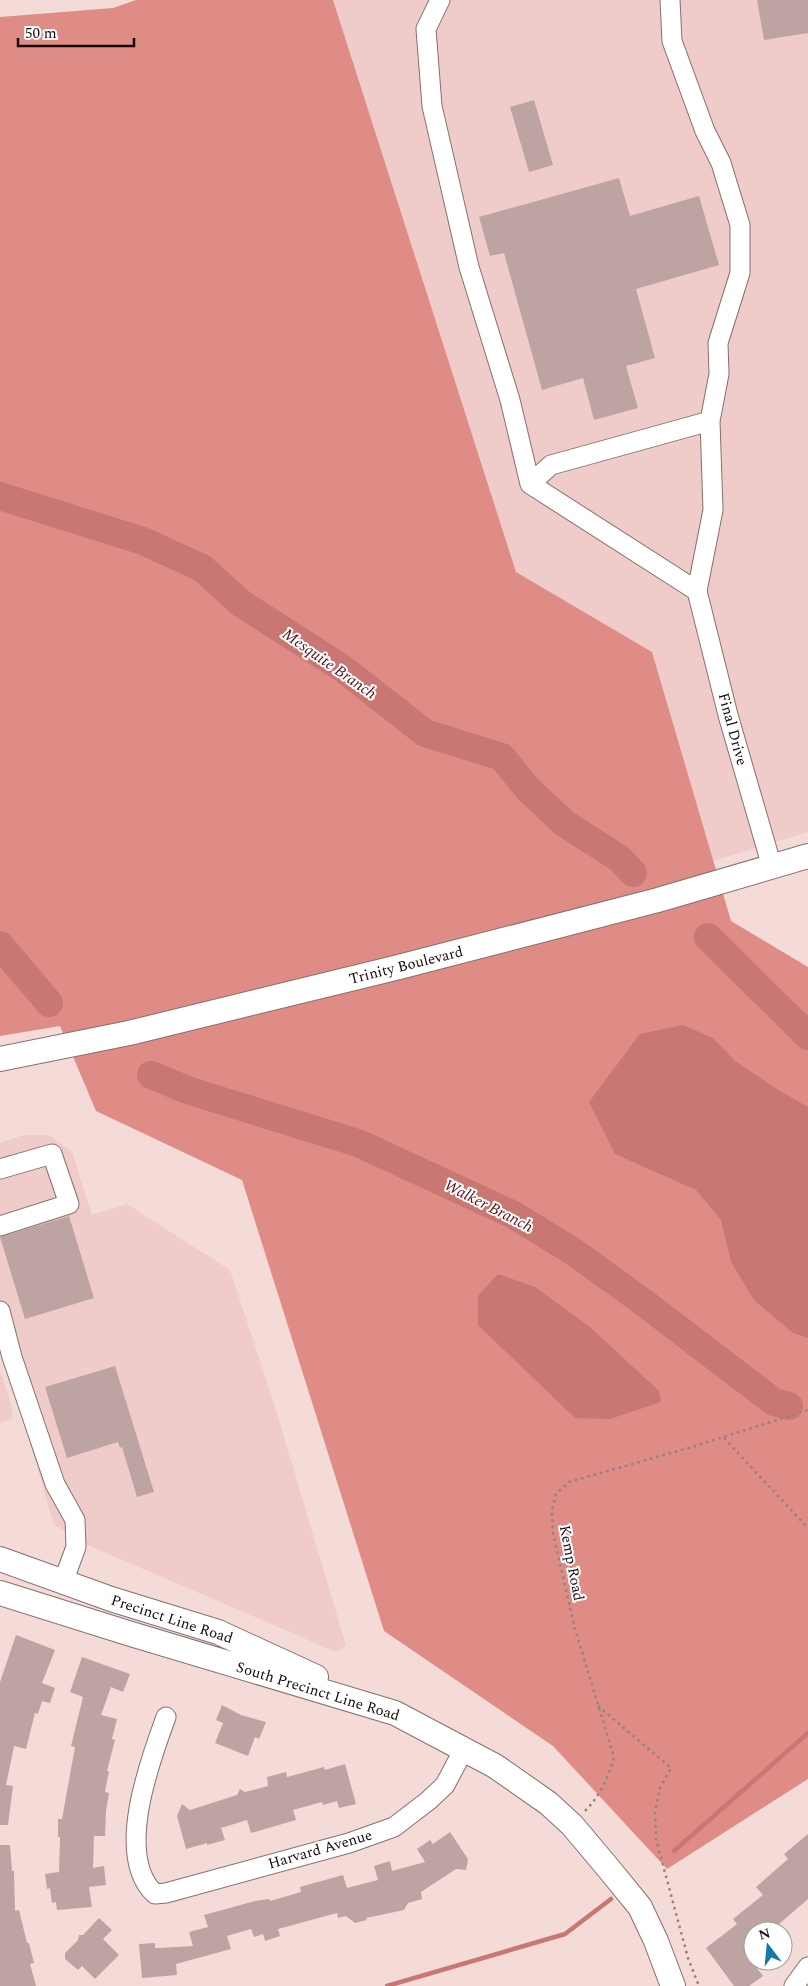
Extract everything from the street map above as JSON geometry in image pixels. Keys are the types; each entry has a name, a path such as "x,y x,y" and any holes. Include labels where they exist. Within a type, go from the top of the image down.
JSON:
{"main road":[{"name":"Trinity Boulevard","path":"0,1059 129,1033 396,968 658,900 808,856"},
{"name":"Precinct Line Road","path":"0,1559 111,1599 218,1632 395,1713"},
{"name":"South Precinct Line Road","path":"0,1593 395,1713 463,1751 495,1766 521,1783 572,1825 640,1907 656,1941 673,1986"}],"street":[{"path":"440,0 426,29 432,106 469,267 510,400 530,484 697,591 713,510 710,421 719,374 718,344 740,273 740,225 721,163 705,131 672,41 670,0"},
{"path":"530,484 551,465 710,421"},
{"name":"Final Drive","path":"697,591 728,715 772,867"},
{"path":"0,1169 52,1154 69,1204 0,1226"},
{"path":"0,1312 12,1357 55,1484 75,1520 76,1547 63,1582"},
{"name":"Harvard Avenue","path":"166,1717 142,1790 137,1825 138,1864 147,1888 155,1894 166,1893 349,1843 394,1827 428,1801 445,1785 463,1751"}],"path":[{"name":"Kemp Road","path":"572,1825 595,1802 611,1770 614,1757 575,1629 553,1533 552,1510 556,1494 569,1482 724,1437 808,1410"},
{"path":"724,1437 808,1528"},
{"path":"598,1706 671,1768 660,1788 655,1812 656,1839 688,1958 699,1986"}],"shaded area":[{"path":"136,0 333,0 516,572 652,652 731,921 808,967 808,1779 667,1869 553,1746 384,1631 242,1180 96,1111 60,1026 0,1036 0,17 113,8"},
{"path":"333,0 808,0 808,832 713,861 652,652 516,572"},
{"path":"683,1025 713,1038 734,1060 775,1088 808,1107 808,1338 793,1333 754,1300 731,1262 721,1220 696,1190 615,1154 589,1102 640,1034"},
{"path":"24,1135 49,1135 72,1152 92,1215 127,1204 230,1270 273,1400 346,1645 336,1652 94,1548 54,1525 0,1339 0,1143"},
{"path":"498,1274 535,1287 590,1327 659,1391 661,1402 610,1419 575,1418 478,1325 478,1296"},
{"path":"0,1370 11,1404 13,1419 0,1423"}],"building":[{"path":"757,0 808,0 808,33 764,40"},
{"path":"534,100 553,165 529,172 510,107"},
{"path":"619,178 630,216 699,196 719,265 636,289 655,358 626,366 638,408 594,420 583,378 542,390 504,253 490,256 479,217"},
{"path":"69,1216 94,1298 25,1319 0,1237"},
{"path":"115,1366 154,1492 137,1497 122,1447 120,1448 118,1442 67,1458 45,1387"},
{"path":"16,1635 55,1650 42,1683 55,1688 50,1703 42,1701 38,1714 35,1713 26,1749 14,1746 6,1785 13,1786 8,1825 0,1825 0,1682"},
{"path":"82,1657 130,1674 123,1692 111,1687 101,1715 117,1719 112,1739 115,1740 107,1771 109,1771 105,1792 109,1793 105,1836 94,1836 93,1868 104,1866 106,1885 89,1887 92,1907 57,1910 56,1902 52,1903 50,1888 47,1889 45,1874 59,1872 60,1837 58,1837 58,1819 62,1819 75,1747 71,1746 83,1697 70,1692"},
{"path":"222,1705 241,1715 266,1722 259,1739 255,1737 248,1756 215,1743 223,1723 216,1720"},
{"path":"345,1764 356,1804 339,1808 337,1801 323,1805 322,1802 293,1810 296,1820 251,1833 247,1820 221,1828 225,1840 186,1849 177,1816 182,1804 190,1810 237,1795 240,1789 245,1792 268,1786 267,1777 286,1772 287,1777 324,1767 325,1770"},
{"path":"450,1832 468,1859 466,1870 456,1869 421,1892 422,1899 408,1903 404,1910 366,1918 367,1920 355,1923 346,1916 338,1918 337,1913 278,1929 280,1936 265,1941 263,1934 254,1937 251,1929 227,1936 231,1949 176,1964 177,1975 142,1978 139,1944 155,1943 155,1948 193,1946 189,1932 208,1927 204,1915 255,1901 269,1899 270,1901 301,1892 300,1887 343,1875 347,1888 378,1880 374,1866 390,1861 392,1871 425,1862 417,1849 430,1840 433,1844"},
{"path":"808,1834 808,1899 783,1921 743,1921 743,1971 759,1971 763,1976 749,1986 734,1986 706,1948 737,1924 733,1919 763,1895 756,1887 788,1859 784,1854"},
{"path":"0,1845 10,1845 12,1871 14,1871 15,1911 19,1910 27,1943 29,1943 34,1963 30,1964 36,1986 0,1986"},
{"path":"99,1918 112,1930 103,1939 119,1955 95,1979 82,1966 78,1970 65,1959 65,1953 78,1940 79,1935 83,1935"}],"waterway":[{"name":"Mesquite Branch","path":"0,496 143,541 202,568 242,604 342,668 425,733 502,757 527,788 564,823 620,859 633,873"},
{"name":"Mesquite Branch","path":"708,937 808,1036"},
{"name":"Walker Branch","path":"0,945 49,1003"},
{"name":"Walker Branch","path":"151,1075 190,1091 358,1143 512,1214 574,1252 774,1402 789,1406"},
{"path":"674,1851 808,1733"},
{"path":"387,1986 565,1934 611,1899"}]}
